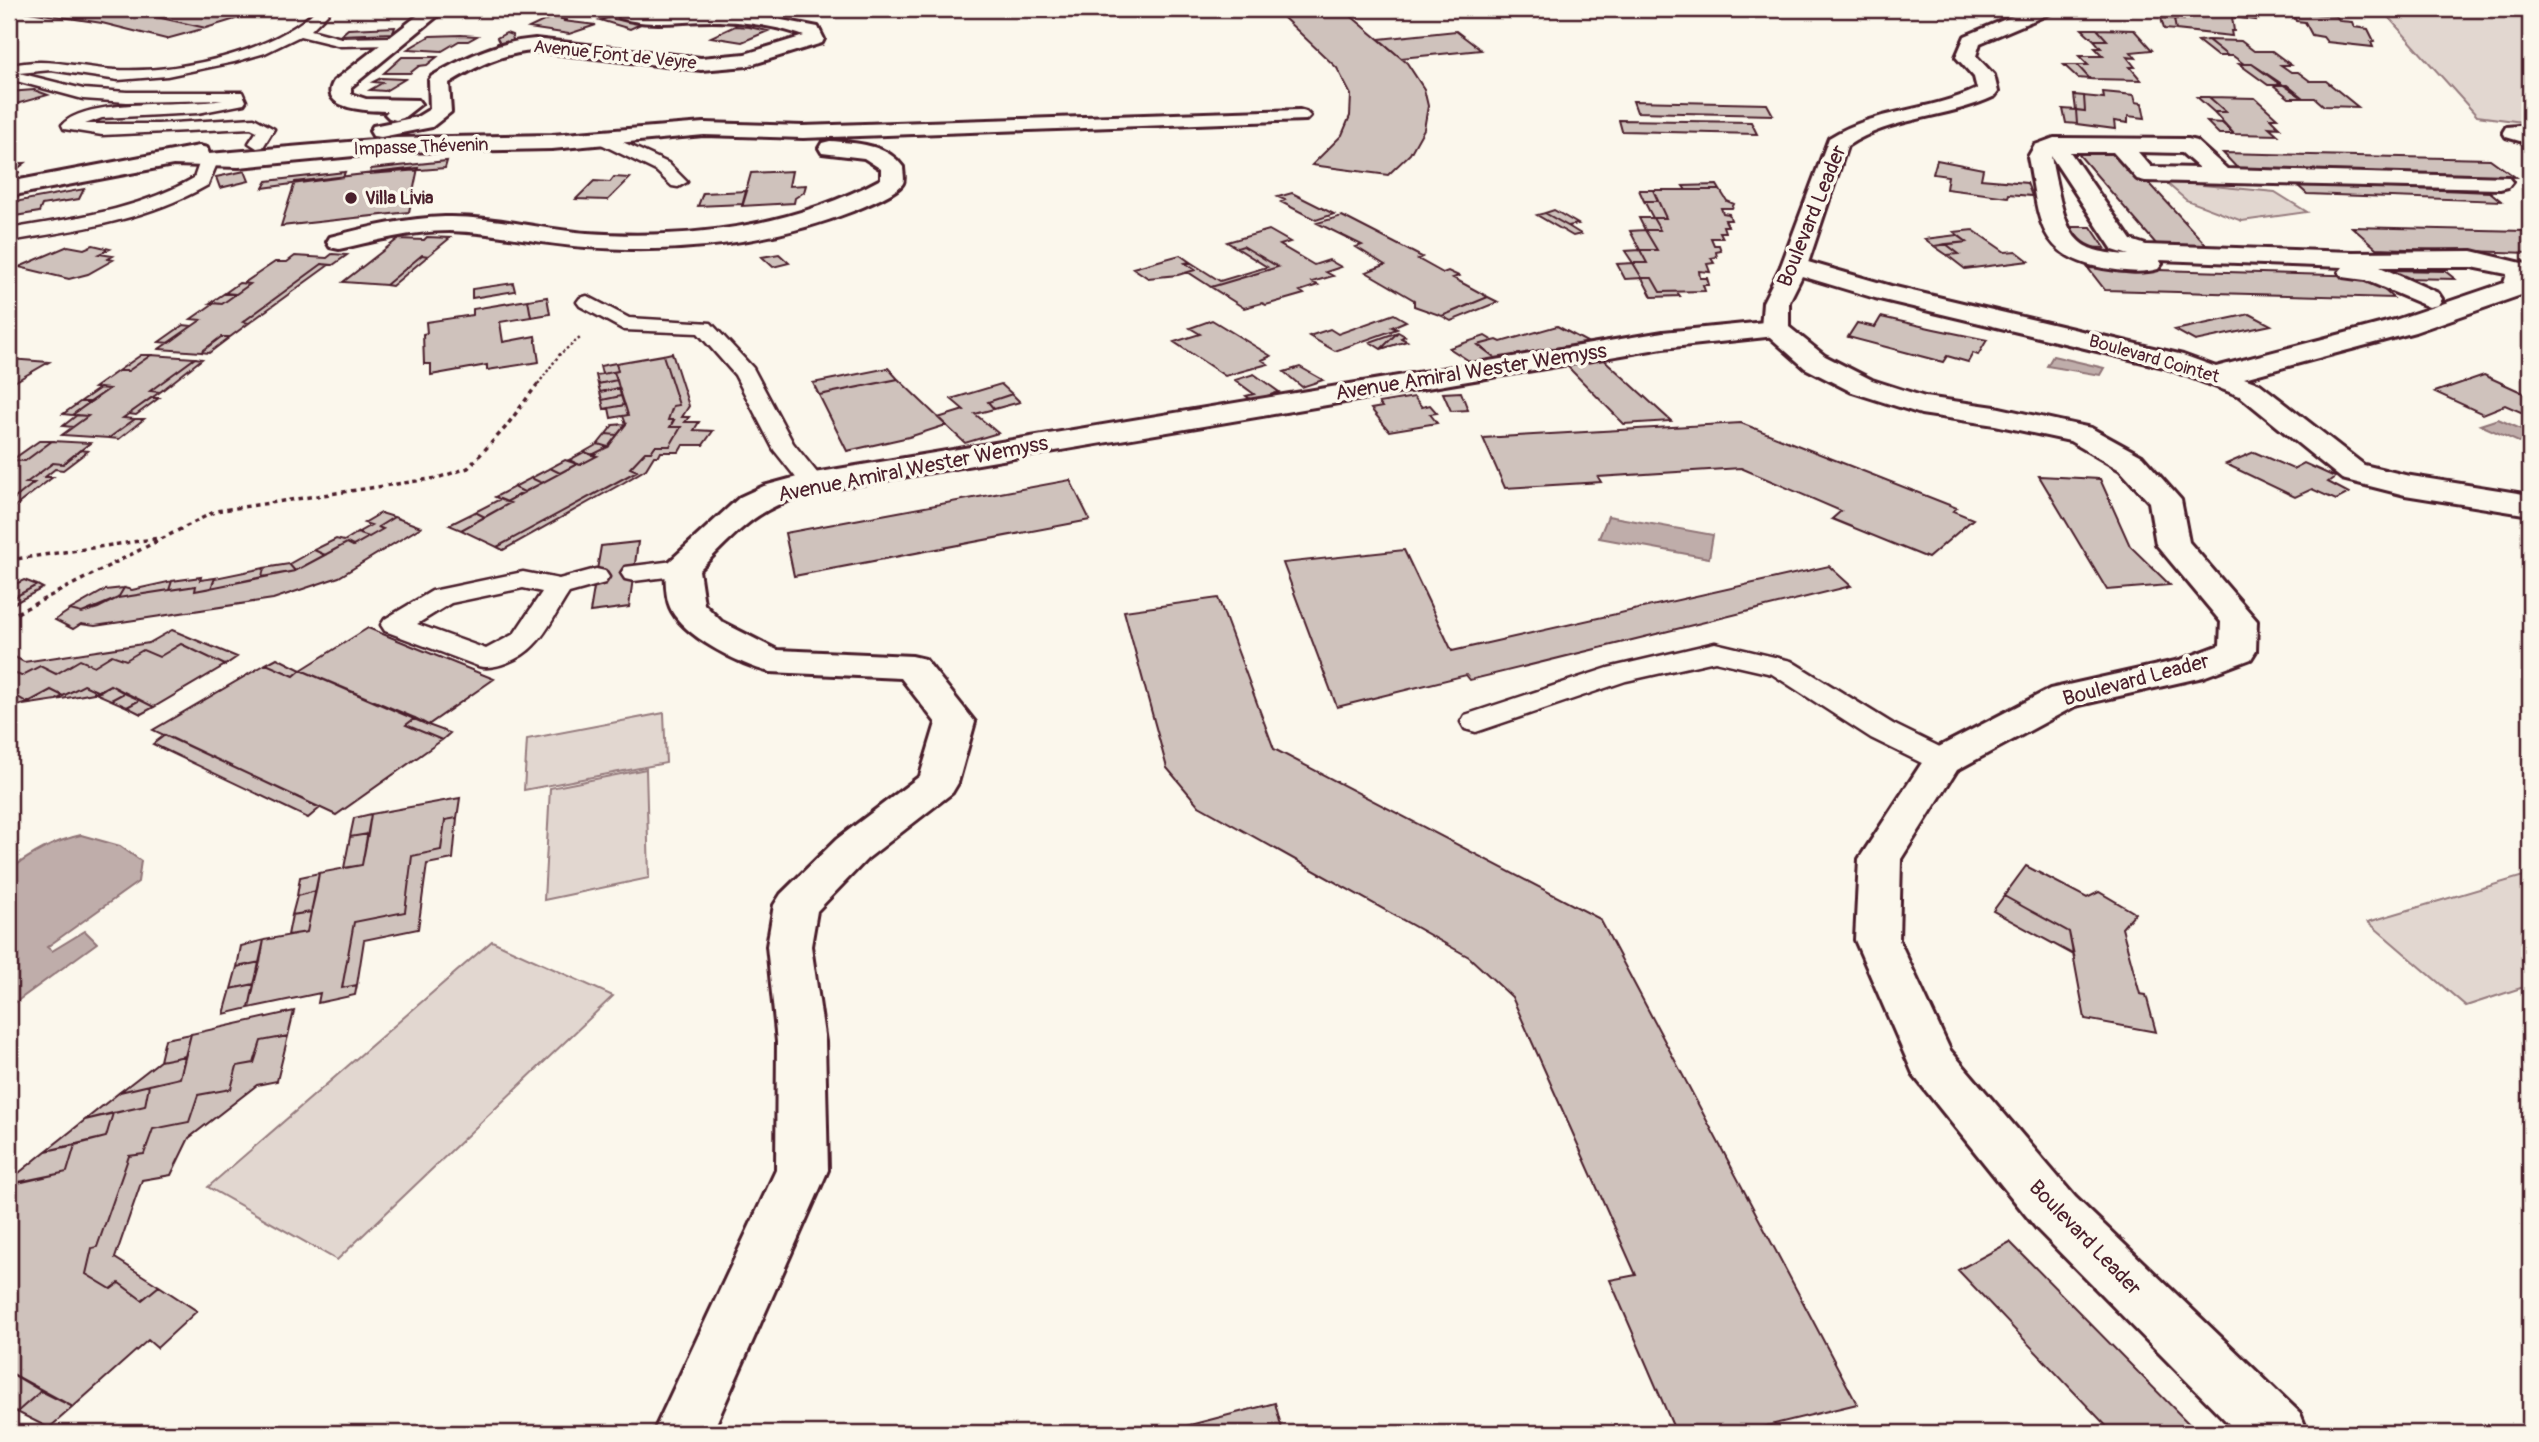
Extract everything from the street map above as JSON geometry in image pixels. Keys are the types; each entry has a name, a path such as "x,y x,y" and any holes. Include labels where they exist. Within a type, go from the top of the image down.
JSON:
{"street":[{"path":"396,114 411,104 364,105 341,97 341,85 393,41 437,9"},
{"name":"Avenue Font de Veyre","path":"9,189 257,143 387,131 424,122 440,112 443,99 439,80 490,52 513,46 535,45 701,64 747,60 815,39 811,31 727,16 668,21 641,20 626,14 626,9"},
{"name":"Boulevard Leader","path":"2045,9 1972,40 1966,57 1984,75 1988,92 1972,101 1892,118 1853,130 1837,143 1794,266 1776,302 1774,329 1815,362 1863,386 1921,405 1995,416 2080,434 2131,463 2165,500 2173,544 2239,621 2238,651 2190,669 2063,697 1943,761 1880,859 1877,940 1931,1062 2056,1213 2279,1433"},
{"path":"668,131 704,129 803,132 1299,116"},
{"path":"339,242 402,227 447,224 486,226 532,234 626,243 700,238 765,228 821,214 870,197 892,182 892,167 883,157 861,150 732,140 668,131"},
{"name":"Impasse Thévenin","path":"174,158 209,161 396,145 506,144 668,131"},
{"path":"2530,131 2514,132 2530,138"},
{"path":"2054,145 2122,245 2144,252 2353,260 2472,259 2521,271 2515,288 2468,307 2425,310 2392,308 2288,332"},
{"path":"2425,310 2369,272 2123,263 2078,253 2059,235 2039,157 2043,150 2054,145 2120,146 2145,174 2500,182"},
{"path":"2213,363 2425,310 2479,278 2485,263"},
{"name":"Boulevard Cointet","path":"1794,266 1884,292 2173,361 2213,363 2353,472 2405,485 2530,505"},
{"name":"Avenue Amiral Wester Wemyss","path":"682,568 758,500 814,484 906,466 1663,340 1774,329"},
{"path":"682,568 687,606 709,630 771,661 912,667 956,722 938,783 852,849 796,905 789,946 801,1042 802,1170 682,1433"}],"lane":[{"path":"276,9 283,9"},
{"path":"257,143 265,129 254,123 105,131 77,130 70,125 77,119 103,113 204,110 238,101 236,95 127,97 83,94 10,75 12,70 24,65 45,64 118,75 154,73 211,64 247,53 298,32 325,9"},
{"path":"298,32 341,42 393,41"},
{"path":"601,137 662,167 678,182"},
{"path":"9,235 135,211 163,203 202,181 209,161"},
{"path":"587,302 624,324 704,327 745,373 782,445 814,484"},
{"path":"634,573 682,568"},
{"path":"559,587 524,640 488,660 395,625 442,597 488,586 523,580 559,587 596,577"},
{"path":"1476,722 1618,674 1715,652 1781,667 1882,731 1943,761"}],"path":[{"path":"9,617 216,511 437,478 468,468 505,428 560,354 576,340 624,324"},
{"path":"9,560 164,538"}],"shaded area":[{"path":"2381,9 2530,9 2530,123 2477,116"},
{"path":"2163,180 2198,181 2203,185 2275,192 2307,212 2242,221 2186,200"},
{"path":"2053,356 2104,368 2100,375 2047,366"},
{"path":"2498,419 2530,433 2530,447 2480,425"},
{"path":"1608,516 1713,535 1709,558 1599,538"},
{"path":"664,713 666,763 524,790 527,739"},
{"path":"646,769 649,878 544,900 550,788"},
{"path":"81,835 120,846 141,861 138,882 47,947 52,951 85,931 97,943 9,1007 9,870 43,849"},
{"path":"2530,874 2530,985 2466,1006 2368,922"},
{"path":"492,941 613,996 337,1260 208,1187"}],"building":[{"path":"9,9 121,9 206,28 166,39 102,23"},
{"path":"121,9 234,9 252,14 206,28"},
{"path":"2204,9 2262,9 2264,15 2255,14 2256,20 2232,17 2232,36 2176,30 2174,19 2184,20 2184,12 2204,14"},
{"path":"1345,11 1407,63 1424,89 1428,106 1424,129 1410,154 1388,175 1312,165 1342,135 1350,116 1351,95 1337,68 1283,17"},
{"path":"2292,12 2336,16 2340,21 2352,22 2354,27 2368,29 2374,41 2371,42 2373,47 2327,42 2323,37 2312,35 2305,22 2296,21"},
{"path":"552,17 596,25 569,34 529,28"},
{"path":"611,17 643,23 630,29 600,20"},
{"path":"2161,18 2174,19 2176,30 2164,29"},
{"path":"735,26 768,31 742,42 711,37"},
{"path":"395,27 393,33 341,35 348,29"},
{"path":"2082,29 2097,29 2107,40 2094,40"},
{"path":"2097,29 2134,30 2152,50 2131,52 2136,58 2127,57 2135,67 2130,67 2141,80 2090,79 2077,65 2088,65 2079,56 2103,56 2095,48 2101,48 2094,40 2107,40"},
{"path":"1456,31 1481,50 1401,58 1379,39"},
{"path":"506,33 517,41 496,44 499,42 497,38"},
{"path":"430,36 477,36 468,41 459,41 442,51 408,49"},
{"path":"2208,40 2241,41 2254,51 2272,51 2291,65 2281,65 2291,72 2298,72 2310,81 2326,81 2358,107 2324,106 2315,98 2303,98 2252,64 2244,64 2233,56 2228,56"},
{"path":"2208,40 2228,56 2217,56 2198,41"},
{"path":"402,57 437,57 410,73 384,73"},
{"path":"2239,64 2252,64 2281,85 2268,85"},
{"path":"2064,65 2077,65 2090,79 2078,78"},
{"path":"381,78 405,79 385,91 370,90 382,83 373,82"},
{"path":"2273,85 2287,85 2303,98 2289,98"},
{"path":"34,90 48,95 9,106 9,92"},
{"path":"2103,92 2134,95 2136,102 2142,103 2145,118 2128,116 2128,123 2114,121 2115,129 2077,124 2076,110 2085,111 2084,96 2104,98"},
{"path":"2074,95 2084,96 2085,111 2076,110"},
{"path":"2197,97 2209,97 2226,112 2214,112"},
{"path":"2209,97 2255,98 2277,118 2270,118 2280,128 2269,127 2278,135 2234,134 2214,112 2226,112"},
{"path":"1633,101 1767,104 1773,115 1637,112"},
{"path":"2063,109 2076,110 2077,124 2066,123"},
{"path":"1619,120 1751,122 1757,134 1622,131"},
{"path":"2207,122 2222,123 2234,134 2219,134"},
{"path":"2074,149 2119,150 2207,246 2157,245"},
{"path":"2223,153 2490,159 2515,177 2239,170"},
{"path":"1937,160 1983,169 1981,179 2027,183 2032,196 2009,194 2008,197 1946,189 1948,176 1933,174"},
{"path":"447,161 445,168 370,174 371,169"},
{"path":"25,163 13,172 19,172 9,180 9,164"},
{"name":"Villa Livia","path":"418,168 409,212 281,226 295,182"},
{"path":"245,171 249,181 220,188 216,177"},
{"path":"792,171 789,186 806,185 804,192 795,198 794,203 742,206 751,173"},
{"path":"345,172 343,177 263,188 267,181"},
{"path":"614,177 630,178 608,200 576,199 594,181 610,182"},
{"path":"2296,184 2490,192 2501,201 2307,194"},
{"path":"1717,185 1720,190 1686,190 1683,186"},
{"path":"84,189 79,199 42,205 39,212 9,217 9,203"},
{"path":"1639,190 1653,190 1658,201 1644,201"},
{"path":"1653,190 1720,190 1727,201 1734,204 1732,208 1721,208 1723,213 1729,214 1731,220 1725,220 1728,226 1723,226 1725,232 1720,232 1723,238 1711,238 1721,251 1716,252 1717,257 1711,258 1714,263 1707,264 1710,272 1699,271 1700,278 1707,278 1709,285 1703,285 1705,291 1660,292 1652,278 1642,278 1633,263 1647,263 1640,250 1657,250 1645,230 1660,230 1653,218 1666,218"},
{"path":"747,191 743,204 698,206 703,193"},
{"path":"1292,193 1334,214 1316,220 1281,202 1285,200 1278,197"},
{"path":"1644,201 1658,201 1666,218 1653,218"},
{"path":"1554,210 1578,224 1568,226 1545,213"},
{"path":"1545,213 1581,234 1573,236 1537,215"},
{"path":"1342,216 1422,257 1418,259 1443,273 1448,271 1459,276 1453,278 1488,297 1442,316 1414,306 1414,300 1366,272 1385,265 1356,247 1362,245 1317,223"},
{"path":"1639,218 1653,218 1660,230 1645,230"},
{"path":"2066,227 2091,227 2105,248 2079,247"},
{"path":"2352,227 2525,231 2530,236 2530,253 2376,248"},
{"path":"1269,230 1290,242 1280,245 1314,265 1329,260 1341,267 1326,272 1333,276 1312,282 1318,285 1300,291 1304,294 1244,308 1211,287 1278,267 1243,246 1237,248 1227,242"},
{"path":"1645,230 1657,250 1640,250 1630,231"},
{"path":"1973,230 2005,252 2016,251 2029,261 1965,269 1947,255 1959,254 1946,244 1967,242 1954,232"},
{"path":"1957,235 1967,242 1934,246 1925,239"},
{"path":"427,237 450,238 428,256 422,255 386,285 343,282 398,239 424,240"},
{"path":"1946,244 1959,254 1947,255 1934,246"},
{"path":"93,245 110,249 99,254 113,256 108,259 113,260 88,274 69,279 19,267 68,246 84,249"},
{"path":"1243,246 1278,267 1211,287 1188,272 1195,270 1185,263 1190,262 1220,281 1267,267 1237,248"},
{"path":"1640,250 1647,263 1633,263 1625,251"},
{"path":"332,254 347,255 333,265 322,264 243,322 249,323 230,337 221,337 201,352 159,349 201,320 191,319 214,303 222,304 250,284 244,283 275,262 287,262 295,256 327,258"},
{"path":"779,254 789,263 773,267 762,257"},
{"path":"422,255 428,256 392,286 386,285"},
{"path":"1180,255 1190,262 1185,263 1195,270 1148,278 1133,268"},
{"path":"1633,263 1642,278 1625,279 1617,264"},
{"path":"322,264 329,265 249,323 243,322"},
{"path":"2088,268 2369,276 2393,298 2105,290"},
{"path":"2390,270 2445,271 2455,279 2399,278"},
{"path":"1642,278 1652,278 1660,292 1677,292 1680,296 1652,297"},
{"path":"239,283 250,284 236,294 225,293"},
{"path":"513,283 515,291 472,298 472,289"},
{"path":"225,293 236,294 222,304 210,303"},
{"path":"547,297 550,314 531,317 528,300"},
{"path":"1488,297 1498,302 1451,321 1442,316"},
{"path":"528,300 531,317 500,322 503,342 535,336 539,362 487,370 487,365 431,375 431,364 424,364 423,334 427,333 426,322 473,315 473,309"},
{"path":"1394,314 1406,321 1392,327 1397,329 1335,351 1309,336 1330,329 1338,334"},
{"path":"2250,314 2271,325 2195,341 2175,330"},
{"path":"1881,317 1987,340 1978,355 1973,353 1968,362 1947,356 1943,362 1848,337 1857,323 1875,327"},
{"path":"1212,320 1271,356 1262,360 1268,364 1225,376 1174,342 1200,334 1190,328"},
{"path":"183,325 192,326 169,343 159,342"},
{"path":"1557,326 1589,343 1549,351 1544,349 1498,360 1478,345 1497,340 1501,342"},
{"path":"1398,332 1405,336 1401,338 1407,341 1381,349"},
{"path":"1398,332 1381,349 1370,342"},
{"path":"1485,336 1493,341 1478,345 1498,360 1474,364 1449,348"},
{"path":"221,337 230,337 209,353 201,352"},
{"path":"672,353 689,406 682,417 689,417 685,422 699,422 694,430 713,431 703,445 683,445 679,452 661,452 659,456 654,456 646,469 623,483 503,550 497,547 637,471 630,468 645,452 651,452 655,446 670,446 681,427 670,427 674,420 668,420 673,406 679,405 663,355"},
{"path":"141,355 151,355 128,371 118,371"},
{"path":"151,355 195,358 150,391 160,392 123,418 135,419 109,438 62,435 88,416 72,415 109,389 94,388 118,371 128,371"},
{"path":"663,355 679,405 673,406 668,420 674,420 670,427 681,427 670,446 655,446 651,452 645,452 630,468 637,471 497,547 461,530 510,503 506,502 597,456 592,455 608,447 626,424 623,416 628,415 614,372 618,371 616,363"},
{"path":"1599,355 1671,421 1624,424 1562,361"},
{"path":"195,358 202,359 160,392 150,391"},
{"path":"9,359 49,362 9,385"},
{"path":"616,363 618,371 602,374 600,366"},
{"path":"1300,367 1323,380 1302,387 1284,372"},
{"path":"888,368 898,379 819,395 813,383"},
{"path":"614,372 617,380 598,384 596,375"},
{"path":"1254,374 1279,392 1253,401 1246,396 1254,394 1235,380"},
{"path":"2484,375 2530,396 2530,416 2505,405 2483,414 2435,392"},
{"path":"898,379 946,425 909,437 847,451 819,395"},
{"path":"617,380 619,388 600,392 598,384"},
{"path":"1001,384 1012,394 988,402 994,409 975,414 998,433 965,443 938,418 964,410 951,399"},
{"path":"100,388 109,389 90,402 80,402"},
{"path":"619,388 621,396 602,400 600,392"},
{"path":"1461,392 1468,410 1451,411 1443,393"},
{"path":"1012,394 1020,402 994,409 988,402"},
{"path":"621,396 624,405 604,409 602,400"},
{"path":"1414,397 1422,407 1430,405 1437,413 1430,414 1437,423 1389,431 1371,409 1382,407 1379,403"},
{"path":"151,398 159,398 136,415 129,414"},
{"path":"80,402 90,402 72,415 63,414"},
{"path":"625,405 628,415 611,418 609,408"},
{"path":"77,415 88,416 73,427 63,426"},
{"path":"135,419 144,419 119,439 109,438"},
{"path":"1741,423 1957,508 1953,511 1973,519 1928,558 1832,519 1841,511 1741,468 1598,477 1601,482 1505,488 1483,438"},
{"path":"626,424 617,435 606,434 613,425"},
{"path":"606,434 617,435 608,447 598,444"},
{"path":"39,441 52,441 25,461 12,460"},
{"path":"52,441 90,443 63,464 53,463 26,483 34,483 9,503 9,460 25,461"},
{"path":"598,444 608,447 592,455 584,452"},
{"path":"80,450 88,451 63,470 55,469 45,477 53,477 9,511 9,503 34,483 26,483 53,463 63,464"},
{"path":"584,452 597,456 580,465 569,460"},
{"path":"2254,452 2293,469 2304,463 2335,477 2328,482 2349,493 2336,500 2312,489 2295,497 2226,464"},
{"path":"565,460 577,464 560,473 550,468"},
{"path":"550,468 560,473 542,483 531,478"},
{"path":"2039,476 2100,479 2130,546 2170,585 2107,590"},
{"path":"531,478 542,483 524,492 514,487"},
{"path":"1070,480 1090,520 794,576 785,533"},
{"path":"514,487 524,492 506,502 495,497"},
{"path":"500,499 510,503 485,517 475,512"},
{"path":"475,512 485,517 461,530 449,525"},
{"path":"381,513 394,517 378,527 383,529 369,537 357,533 371,525 364,523"},
{"path":"394,517 421,527 339,577 273,599 95,626 81,624 73,629 55,620 70,610 82,613 118,598 196,586 195,591 295,571 347,543 353,546 383,529 378,527"},
{"path":"357,533 369,537 353,546 347,543 325,555 314,550 336,539 344,541"},
{"path":"638,542 629,607 590,612 601,546"},
{"path":"314,550 325,555 295,571 289,564"},
{"path":"1404,550 1452,651 1829,566 1851,586 1470,680 1466,675 1337,707 1283,563"},
{"path":"289,564 295,571 262,577 264,568"},
{"path":"264,568 262,577 211,588 215,578"},
{"path":"201,577 200,580 215,578 211,588 195,591 196,586 169,590 172,581"},
{"path":"24,580 37,585 9,600 9,587"},
{"path":"172,581 169,590 118,598 124,588 132,590"},
{"path":"37,585 43,588 9,606 9,600"},
{"path":"124,588 118,598 98,608 82,613 70,610 105,590"},
{"path":"1218,598 1274,749 1600,919 1857,1404 1737,1433 1676,1433 1610,1280 1636,1275 1512,997 1469,957 1199,806 1167,768 1124,611"},
{"path":"368,628 494,679 428,725 301,670"},
{"path":"172,630 237,657 225,665 181,644 159,657 143,650 126,660 112,655 94,666 80,660 56,674 40,666 21,676 9,671 9,654 24,662 149,643"},
{"path":"181,644 225,665 154,707 110,685 99,692 84,685 63,696 51,690 28,703 16,696 9,700 9,671 21,676 40,666 56,674 80,660 94,666 112,655 126,660 143,650 159,657"},
{"path":"277,658 301,670 294,676 266,664"},
{"path":"266,664 294,676 301,670 415,718 406,725 442,740 336,815 153,730"},
{"path":"84,685 99,692 56,700 63,696"},
{"path":"110,685 124,693 111,700 95,693"},
{"path":"51,690 63,696 56,700 23,705"},
{"path":"124,693 140,700 127,707 111,700"},
{"path":"16,696 28,703 9,708 9,700"},
{"path":"140,700 154,707 141,714 127,707"},
{"path":"415,718 450,733 442,740 406,725"},
{"path":"165,735 320,808 308,818 153,744"},
{"path":"460,798 457,818 445,820 441,850 412,856 405,912 354,922 342,988 357,985 355,995 318,1003 320,993 249,1008 264,940 307,932 319,873 362,865 371,814"},
{"path":"371,814 368,834 350,837 354,818"},
{"path":"457,818 453,859 427,864 418,929 364,940 357,985 342,988 354,922 405,912 412,856 441,850 445,820"},
{"path":"368,834 362,865 344,868 350,837"},
{"path":"2026,866 2087,898 2099,892 2135,913 2122,928 2140,994 2146,995 2156,1032 2085,1019 2069,932 2004,896"},
{"path":"319,873 316,891 297,896 300,877"},
{"path":"316,891 311,912 292,915 297,896"},
{"path":"2004,896 2069,932 2074,955 1993,911"},
{"path":"311,912 307,932 288,935 292,915"},
{"path":"264,940 260,962 237,967 241,946"},
{"path":"260,962 254,984 231,989 237,967"},
{"path":"254,984 249,1008 224,1014 231,989"},
{"path":"294,1011 288,1036 261,1041 254,1063 237,1066 231,1089 198,1095 189,1122 153,1129 144,1154 129,1156 97,1247 92,1248 86,1274 111,1289 119,1283 142,1300 159,1286 197,1311 157,1348 148,1340 73,1407 9,1372 9,1209 18,1182 67,1172 75,1145 106,1137 113,1113 145,1106 149,1085 180,1078 191,1034"},
{"path":"191,1034 185,1056 160,1061 165,1039"},
{"path":"288,1036 277,1081 257,1085 189,1138 171,1175 142,1180 115,1258 159,1286 142,1300 119,1283 111,1289 86,1274 92,1248 97,1247 129,1156 144,1154 153,1129 189,1122 198,1095 231,1089 237,1066 254,1063 261,1041"},
{"path":"185,1056 180,1078 120,1092 160,1061"},
{"path":"149,1085 145,1106 85,1120 120,1092"},
{"path":"113,1113 106,1137 46,1151 85,1120"},
{"path":"75,1145 67,1172 9,1185 9,1181 46,1151"},
{"path":"18,1182 9,1209 9,1185"},
{"path":"2010,1242 2198,1433 2113,1433 1958,1270"},
{"path":"12,1374 41,1391 17,1412 9,1407 9,1377"},
{"path":"41,1391 73,1407 49,1428 17,1412"},
{"path":"1275,1403 1283,1433 1159,1433"}],"place":[{"name":"Villa Livia","path":"351,198"}]}
